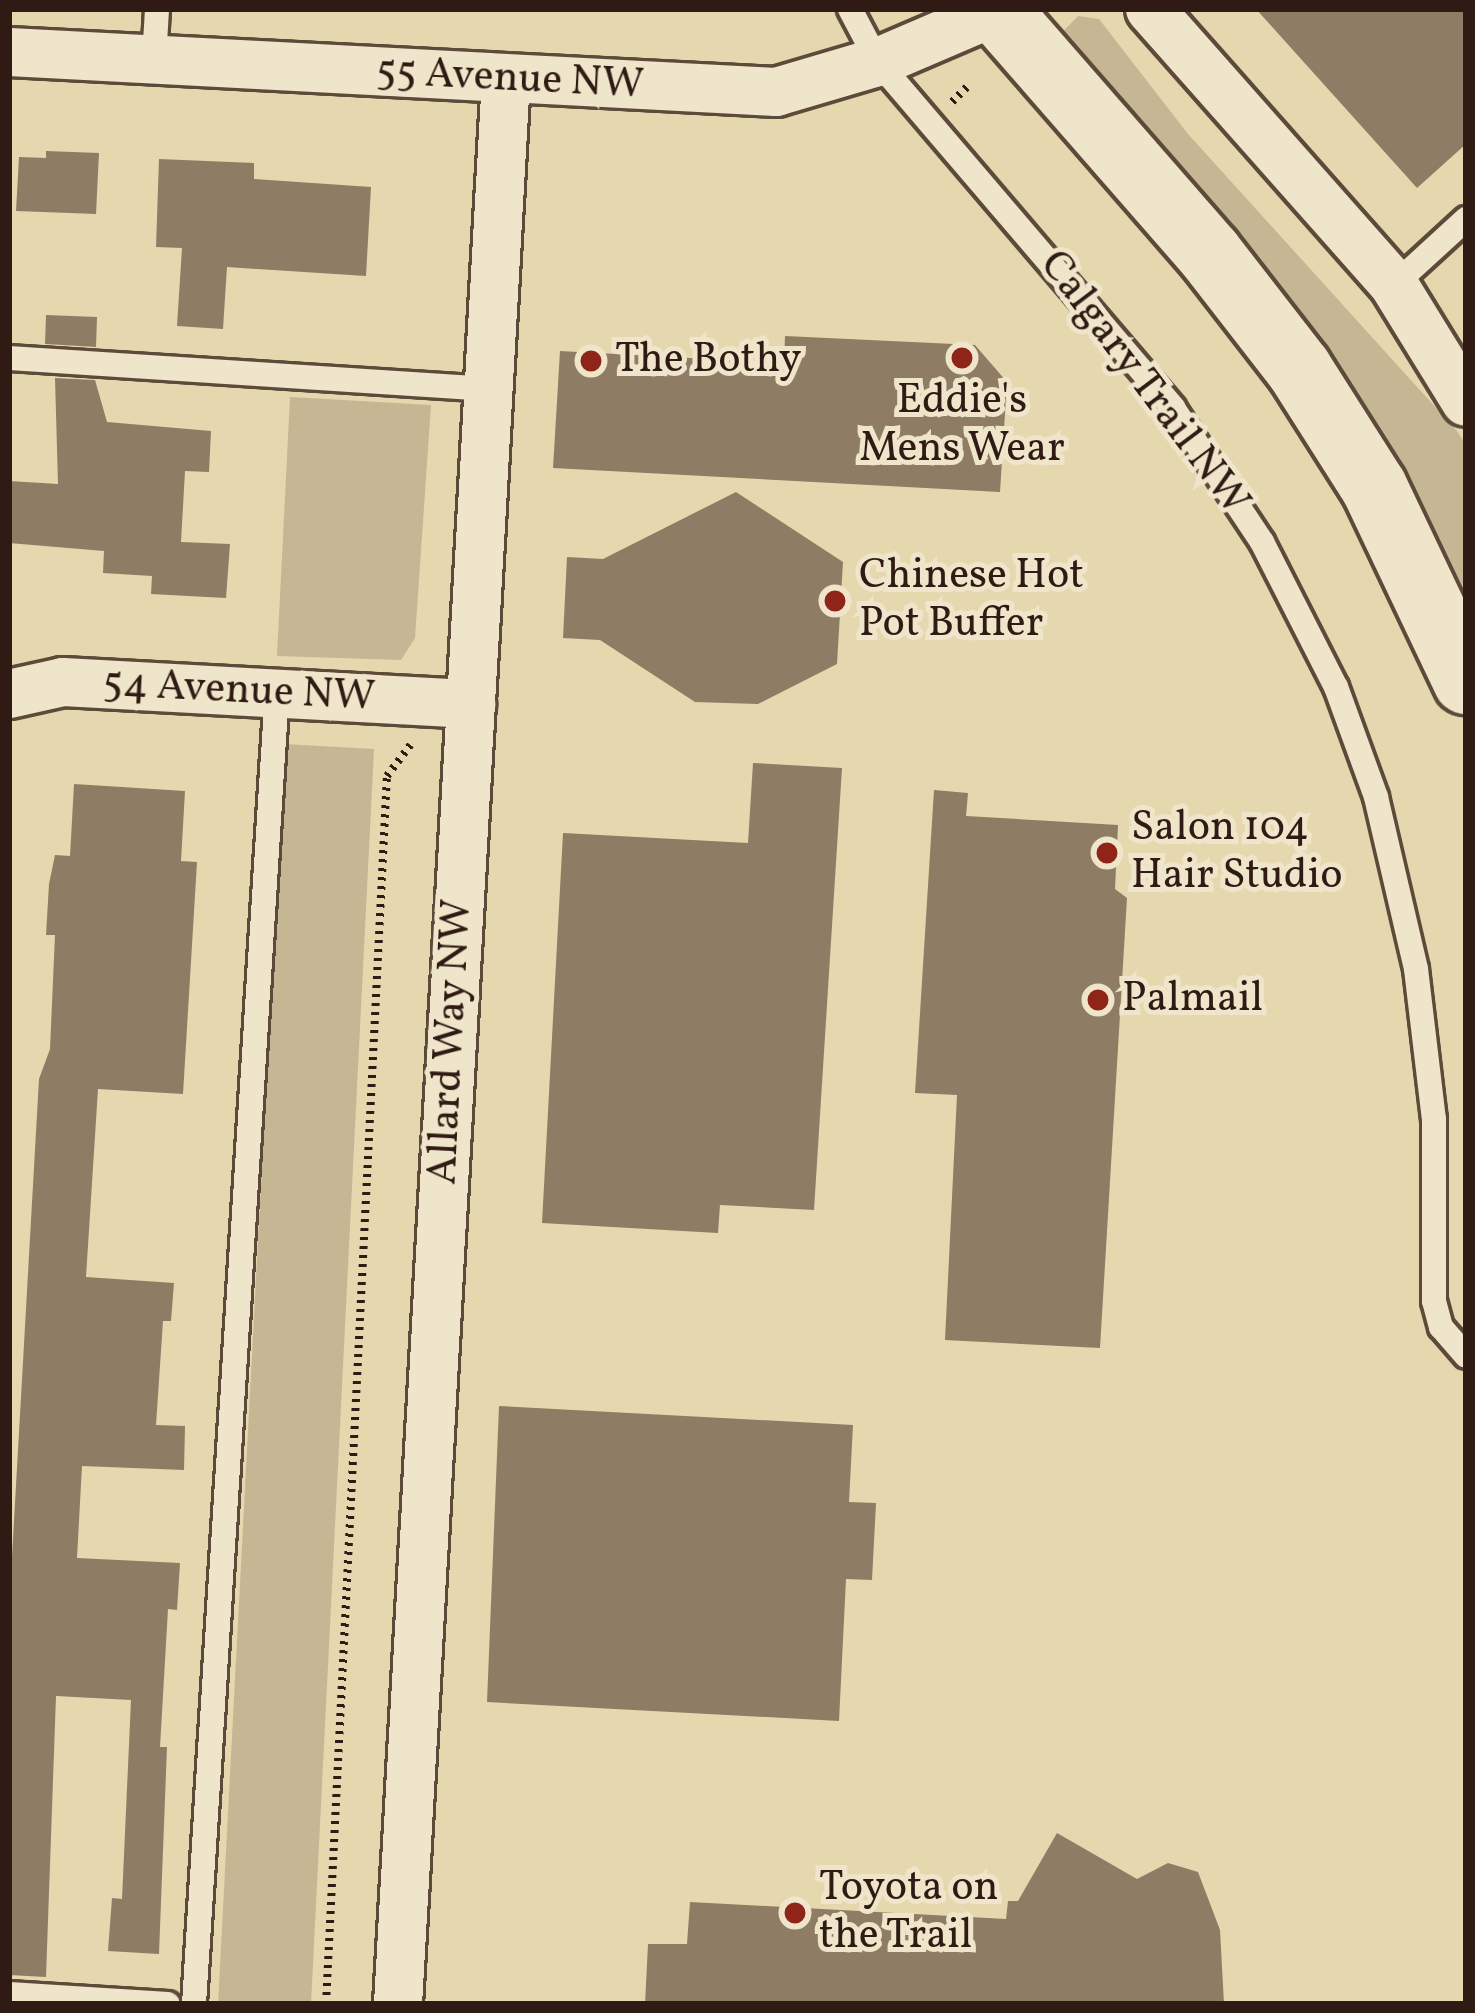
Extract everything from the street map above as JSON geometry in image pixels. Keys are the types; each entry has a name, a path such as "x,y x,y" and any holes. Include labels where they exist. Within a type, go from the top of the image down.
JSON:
{"main road":[{"path":"996,10 1210,253 1299,369 1384,506 1466,681"}],"street":[{"name":"55 Avenue NW","path":"9,52 776,92 878,62 996,10"},
{"path":"1150,13 1394,285 1452,366 1466,402"},
{"name":"Allard Way NW","path":"398,2004 506,81"},
{"name":"54 Avenue NW","path":"9,694 63,682 471,704"}],"lane":[{"path":"154,60 157,9"},
{"name":"Calgary Trail NW","path":"850,9 878,62 1173,408 1262,542 1336,687 1376,797 1413,951 1434,1119 1434,1301 1441,1327 1466,1356"},
{"path":"1394,285 1466,219"},
{"path":"9,358 489,388"},
{"path":"194,2004 277,693"},
{"path":"9,1994 168,2004"}],"path":[{"path":"951,103 967,87"},
{"path":"326,2004 387,776 395,755 471,704"}],"shaded area":[{"path":"1078,16 1099,19 1188,134 1457,431 1466,445 1466,605 1049,46"},
{"path":"290,397 431,405 415,638 401,660 277,656"},
{"path":"284,744 374,749 311,2004 218,2004"}],"building":[{"path":"1256,9 1466,9 1466,144 1417,188"},
{"path":"46,151 99,153 96,214 16,211 19,157 46,158"},
{"path":"159,159 254,163 254,179 371,187 366,276 227,267 223,329 177,326 182,248 156,247"},
{"path":"46,315 97,317 96,347 45,344"},
{"path":"785,336 975,345 1007,382 1000,492 553,468 560,351 784,363"},
{"path":"55,378 95,380 107,422 211,431 209,472 185,471 181,542 230,544 226,598 151,594 152,576 103,573 104,551 9,543 9,481 58,484"},
{"path":"736,492 843,562 837,664 758,704 695,702 600,640 563,638 567,557 603,559"},
{"path":"753,763 842,768 814,1210 720,1205 718,1233 542,1223 563,833 748,843"},
{"path":"74,784 185,791 181,861 197,862 183,1094 98,1089 86,1277 174,1283 171,1321 163,1321 156,1425 185,1426 184,1470 82,1466 77,1558 180,1563 177,1610 168,1609 160,1747 167,1747 159,1954 108,1951 112,1898 122,1899 131,1700 56,1696 46,1977 9,1975 9,1609 39,1079 50,1049 55,935 46,935 49,884 55,855 70,856"},
{"path":"934,790 968,793 966,816 1118,825 1115,889 1127,898 1100,1348 945,1340 957,1095 915,1093"},
{"path":"499,1406 853,1425 849,1502 876,1503 872,1580 846,1579 839,1721 487,1702"},
{"name":"Toyota on the Trail","path":"1057,1833 1137,1879 1168,1863 1198,1872 1220,1930 1224,2004 645,2004 648,1944 687,1944 690,1902 1006,1919 1008,1901 1018,1901"}],"place":[{"name":"Eddie's Mens Wear","path":"962,358"},
{"name":"The Bothy","path":"591,361"},
{"name":"Chinese Hot Pot Buffer","path":"835,601"},
{"name":"Salon 104 Hair Studio","path":"1107,853"},
{"name":"Palmail","path":"1098,1000"},
{"name":"Toyota on the Trail","path":"795,1913"}]}
